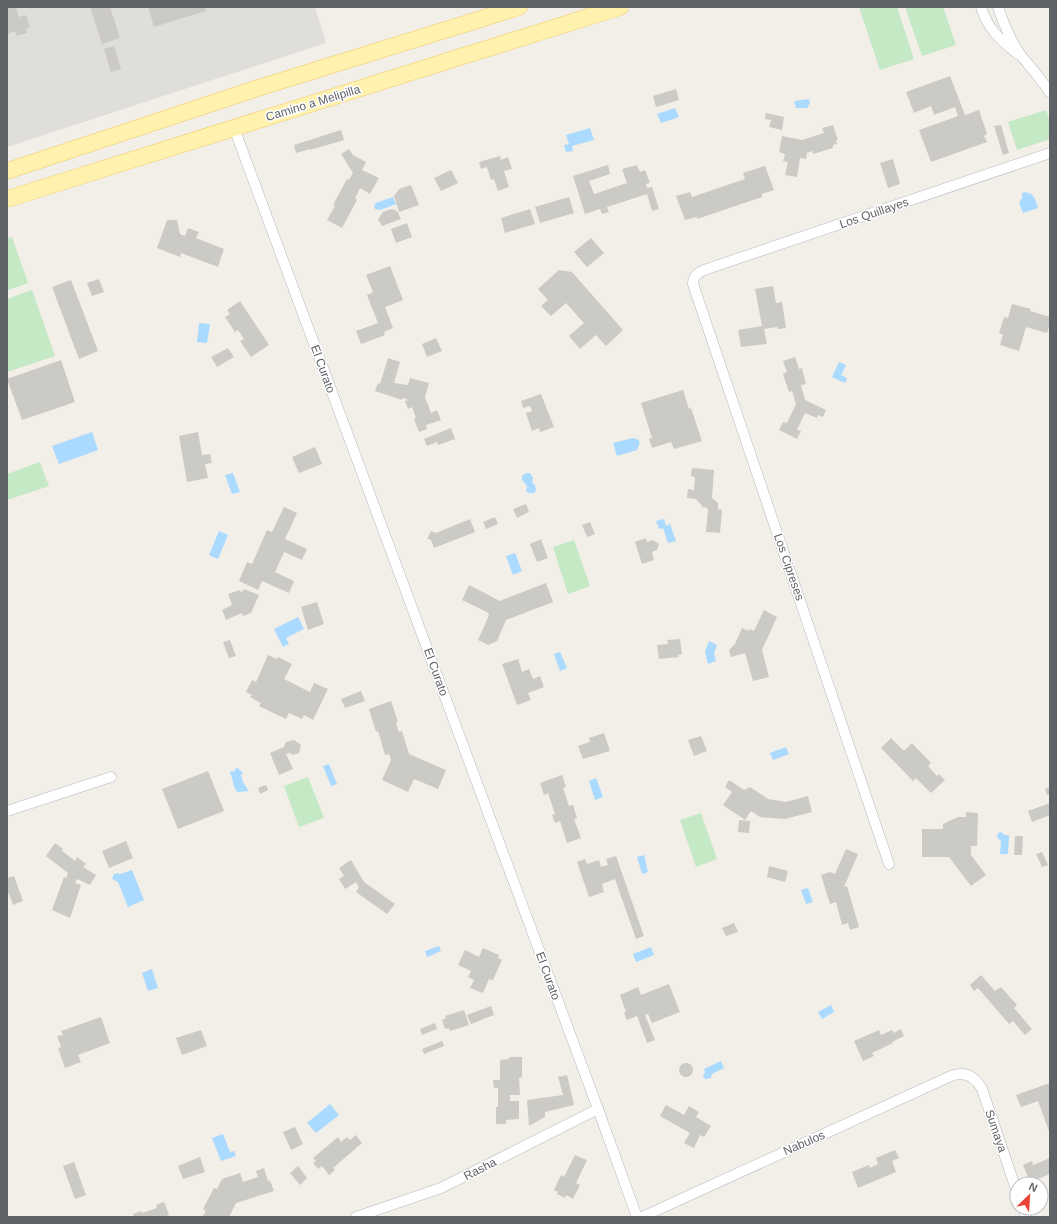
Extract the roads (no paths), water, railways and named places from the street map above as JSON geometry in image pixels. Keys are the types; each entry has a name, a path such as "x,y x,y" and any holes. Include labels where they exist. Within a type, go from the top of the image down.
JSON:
{"main road":[{"path":"7,171 258,88 519,7"},
{"name":"Camino a Melipilla","path":"7,199 620,7"}],"street":[{"path":"981,7 983,16 990,28 1002,42 1023,57"},
{"path":"998,7 1005,27 1023,57 1039,76 1050,94"},
{"name":"El Curato","path":"234,128 637,1217"},
{"name":"Los Quillayes","path":"698,272 1050,153"},
{"name":"Los Cipreses","path":"698,272 694,276 693,284 889,864"},
{"path":"7,811 111,777"},
{"name":"Nabulos","path":"642,1217 951,1076 961,1074 968,1075"},
{"name":"Sumaya","path":"968,1075 978,1083 982,1089 1012,1176"},
{"name":"Rasha","path":"356,1217 441,1188 598,1109"}],"water":[{"path":"809,99 810,103 807,108 796,108 794,101"},
{"path":"675,108 679,117 661,123 657,114"},
{"path":"590,128 594,140 572,146 573,151 566,152 564,145 569,144 566,135"},
{"path":"1025,192 1033,196 1038,208 1023,213 1019,203 1022,198 1022,193"},
{"path":"393,197 396,204 380,210 375,209 374,206 376,203"},
{"path":"199,323 210,324 207,343 197,342"},
{"path":"839,362 846,365 841,375 847,378 845,383 832,377"},
{"path":"92,432 98,450 59,464 52,446"},
{"path":"633,438 640,442 637,450 617,456 613,443"},
{"path":"233,473 240,492 232,494 225,475"},
{"path":"526,473 530,473 533,478 532,483 535,485 536,491 534,493 529,493 526,491 527,486 522,480 522,476"},
{"path":"664,519 666,526 670,524 676,541 668,543 663,528 659,529 656,521"},
{"path":"219,531 228,535 218,559 209,555"},
{"path":"515,553 522,571 513,575 506,556"},
{"path":"298,617 304,629 286,638 289,644 283,647 274,629"},
{"path":"709,641 717,645 714,653 716,661 708,664 705,652"},
{"path":"560,652 567,668 560,671 554,654"},
{"path":"786,747 789,754 773,760 770,753"},
{"path":"329,764 337,784 331,786 323,766"},
{"path":"238,768 243,773 241,775 243,782 249,791 237,792 236,790 230,773 231,771 234,772 235,769"},
{"path":"596,778 603,797 595,800 589,781"},
{"path":"1001,832 1005,835 1009,835 1008,854 1000,854 1001,841 997,837 998,833"},
{"path":"644,855 648,872 642,874 637,857"},
{"path":"132,870 144,900 128,907 118,882 112,879 114,874 120,874"},
{"path":"808,888 813,902 806,904 801,890"},
{"path":"439,946 441,951 427,957 425,951"},
{"path":"651,947 654,955 636,962 633,954"},
{"path":"152,969 158,988 148,991 142,973"},
{"path":"831,1005 834,1012 822,1019 818,1012"},
{"path":"721,1061 724,1068 712,1074 711,1078 705,1079 703,1076 705,1072 704,1069"},
{"path":"330,1104 339,1115 316,1133 307,1123"},
{"path":"223,1134 230,1152 234,1151 236,1156 221,1161 212,1138"}]}
